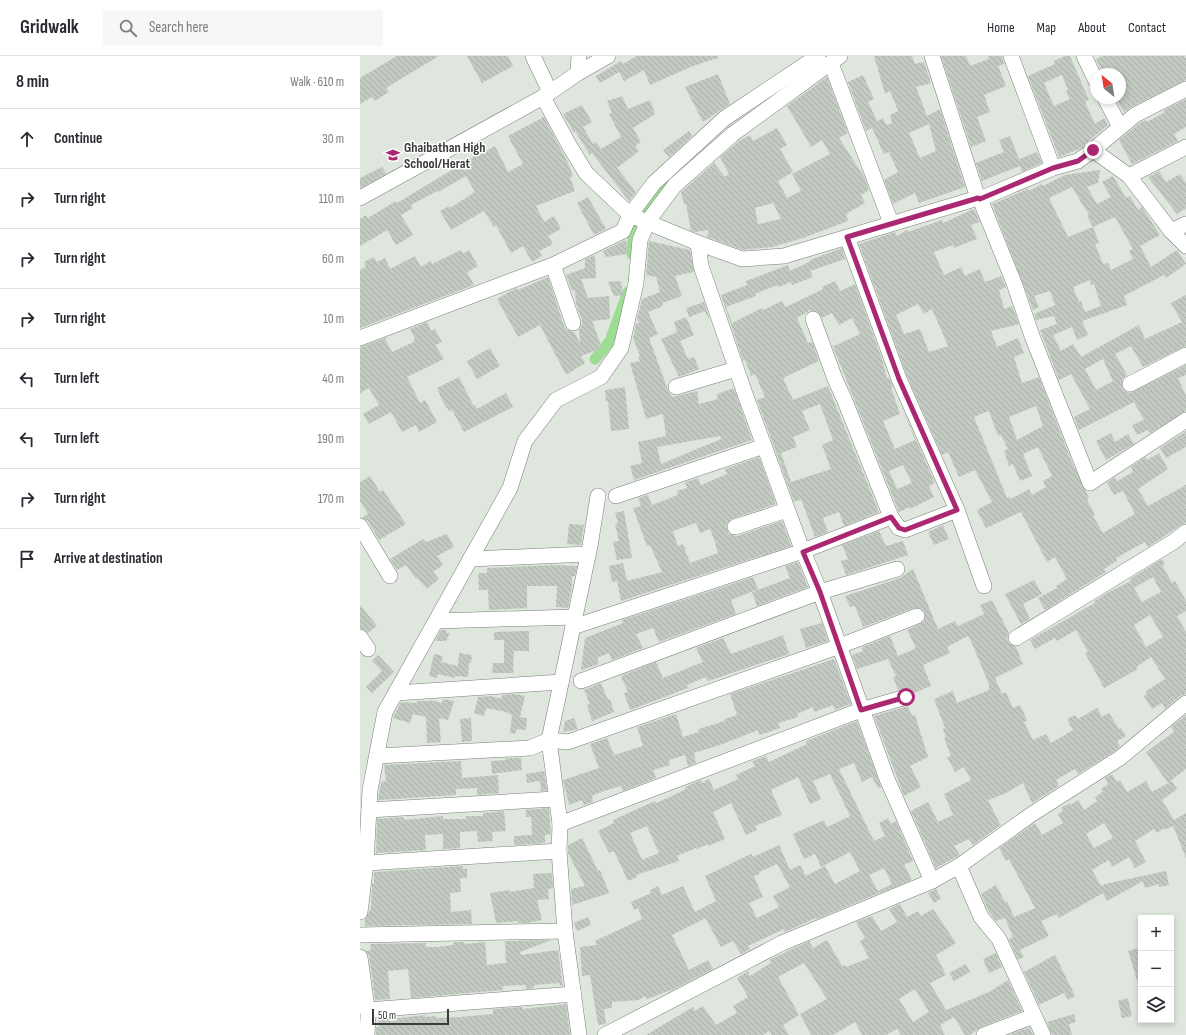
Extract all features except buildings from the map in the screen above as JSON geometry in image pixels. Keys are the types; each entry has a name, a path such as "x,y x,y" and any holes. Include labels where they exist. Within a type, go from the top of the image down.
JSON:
{"street":[{"path":"533,56 546,94 569,145 586,173 630,215 742,259 784,256 979,198 1053,168 1078,161 1135,116 1186,89"},
{"path":"578,73 579,56"},
{"path":"360,198 546,94 608,56"},
{"path":"932,56 979,198 1014,283 1032,336 1090,483 1186,420"},
{"path":"1011,56 1053,168"},
{"path":"1084,56 1090,68"},
{"path":"830,58 891,223"},
{"path":"360,338 553,265 623,231 630,215 654,183 725,118 830,58"},
{"path":"360,912 366,863 370,790 385,712 510,488 525,441 556,400 601,377 621,348 636,283 640,240 648,221 675,186 733,134 830,58"},
{"path":"1108,104 1120,127"},
{"path":"1129,176 1186,147"},
{"path":"1093,150 1129,176 1171,231 1186,246"},
{"path":"1171,231 1186,224"},
{"path":"847,237 899,379 957,510 984,586"},
{"path":"698,243 701,266 736,369 787,510 820,592 861,710 887,779 932,881"},
{"path":"553,265 573,323"},
{"path":"813,319 835,379 891,517 899,528 905,530 957,510"},
{"path":"1130,384 1186,355"},
{"path":"676,387 736,369"},
{"path":"616,496 764,446"},
{"path":"579,1035 565,931 559,851 560,824 555,799 549,740 588,554 598,496"},
{"path":"734,527 787,510"},
{"path":"436,621 574,622 803,552 891,517"},
{"path":"360,526 390,576"},
{"path":"1016,638 1173,542 1186,532"},
{"path":"470,559 588,554"},
{"path":"581,681 820,592 897,569"},
{"path":"377,756 530,748 549,740 568,742 840,646 917,616"},
{"path":"396,693 562,682"},
{"path":"560,824 861,710 906,697"},
{"path":"605,1035 782,943 932,881 960,866 1032,814 1120,758 1186,703"},
{"path":"369,810 555,799"},
{"path":"366,863 559,851"},
{"path":"960,866 981,917 999,939 1043,1035"},
{"path":"360,935 565,931"},
{"path":"360,957 368,1010 367,1035"},
{"path":"368,1010 574,994"},
{"path":"984,1035 1034,1016"}],"waterway":[{"path":"632,254 633,238 646,204 674,178"},
{"path":"595,359 610,341 628,292"}],"place":[{"name":"Ghaibathan High School/Herat","path":"393,155"}],"route":[{"path":"906,697 861,710 840,646 803,552 891,517 899,528 905,530 957,510 899,379 847,237 978,198 980,199 1053,168 1078,161 1093,150"}]}
